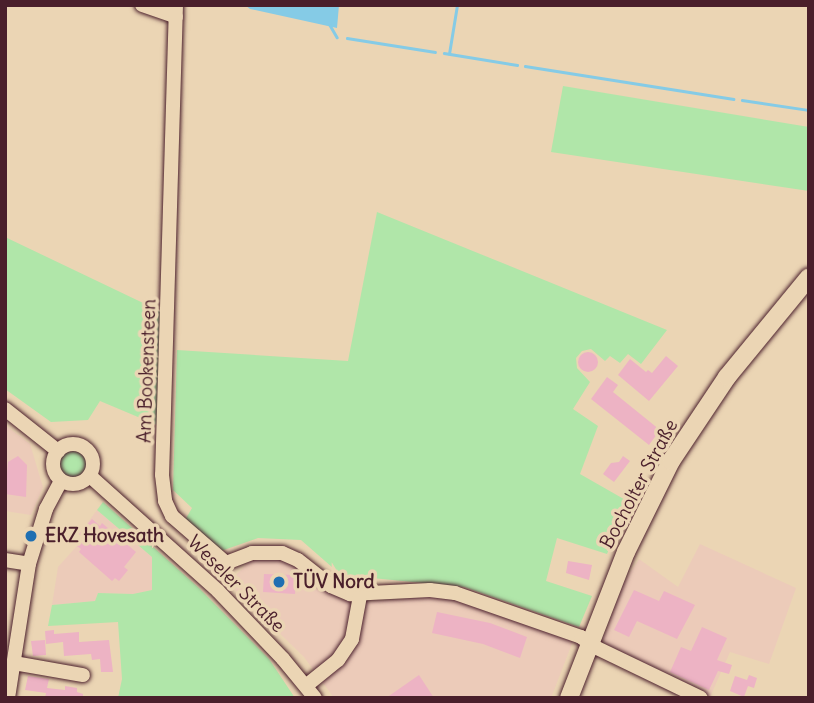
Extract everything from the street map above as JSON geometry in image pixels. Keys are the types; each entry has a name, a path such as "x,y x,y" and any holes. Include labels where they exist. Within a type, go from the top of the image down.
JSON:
{"main road":[{"name":"Bocholter Straße","path":"569,698 589,642 646,507 682,442 727,377 809,277"}],"street":[{"path":"142,5 176,11"},
{"name":"Am Bookensteen","path":"176,11 162,475 164,501 172,516 224,562 252,553 282,553 298,560 331,586 360,596 430,590 455,593 539,621 589,642 701,698"},
{"path":"5,409 58,451"},
{"path":"68,444 85,447 93,458 90,477 79,484 61,481 53,463 58,451 68,444"},
{"name":"Weseler Straße","path":"90,477 193,566 311,692"},
{"path":"8,694 29,564 46,509 61,481"},
{"path":"5,560 29,564"},
{"path":"311,692 352,639 360,596"},
{"path":"14,663 83,675"}],"shaded area":[{"path":"5,425 30,444 43,487 31,515 5,511"},
{"path":"97,510 152,557 152,590 133,594 98,593 95,601 52,605 58,567 84,538 79,534"},
{"path":"700,544 796,588 769,664 730,652 710,697 607,646 603,639 623,584 639,559 678,587"},
{"path":"272,557 291,562 343,599 370,602 434,596 454,599 573,641 551,698 334,698 304,657 228,583 251,560"}],"green space":[{"path":"563,86 809,127 809,191 551,152"},
{"path":"377,212 667,330 641,364 628,354 620,363 610,356 605,361 591,349 582,351 576,358 577,368 590,382 573,409 598,426 580,474 629,502 607,554 557,538 546,581 592,596 579,627 464,587 341,575 301,540 258,538 221,551 185,520 192,508 173,490 177,350 348,361"},
{"path":"5,237 162,312 157,425 100,401 88,420 51,422 5,389"},
{"path":"73,451 82,455 86,464 82,473 73,477 64,473 60,464 64,455"},
{"path":"103,502 199,588 269,659 295,698 118,698 122,679 118,622 48,626 52,605 95,601 98,593 133,594 152,590 152,557 97,510"}],"water":[{"path":"245,5 339,5 337,28 250,9"}],"building":[{"path":"588,352 595,355 598,362 595,369 588,372 581,369 578,362 581,355"},
{"path":"666,356 678,366 649,401 618,375 630,359 646,372 648,370 652,373"},
{"path":"607,377 618,385 613,392 660,430 649,445 591,399"},
{"path":"18,456 27,465 26,497 5,494 8,462"},
{"path":"623,456 630,461 614,482 603,474 611,463 619,462"},
{"path":"92,519 100,526 102,523 136,552 124,567 128,570 119,581 115,578 112,581 79,552 81,549 77,546 84,538 79,534"},
{"path":"568,561 592,565 589,580 566,573"},
{"path":"264,574 296,575 295,594 263,592"},
{"path":"634,590 659,601 664,591 695,605 677,639 637,621 629,637 614,630"},
{"path":"437,612 490,623 527,637 520,658 483,644 432,633"},
{"path":"702,627 727,638 717,660 732,665 729,674 718,671 709,690 670,672 681,647 691,651"},
{"path":"54,630 54,634 79,632 79,642 109,640 113,672 101,672 100,659 92,660 91,654 64,656 63,642 46,644 45,631"},
{"path":"45,640 46,655 33,656 31,641"},
{"path":"419,675 434,698 386,698"},
{"path":"749,675 757,678 754,688 748,686 744,697 730,691 735,676 747,680"},
{"path":"28,676 49,679 47,688 77,688 83,698 45,698 46,693 25,690"}],"waterway":[{"path":"449,54 457,5"},
{"path":"330,25 337,37"},
{"path":"347,38 435,52"},
{"path":"444,53 517,65"},
{"path":"525,66 733,99"},
{"path":"742,100 809,110"}],"place":[{"name":"EKZ Hovesath","path":"31,536"},
{"name":"TÜV Nord","path":"279,582"}]}
